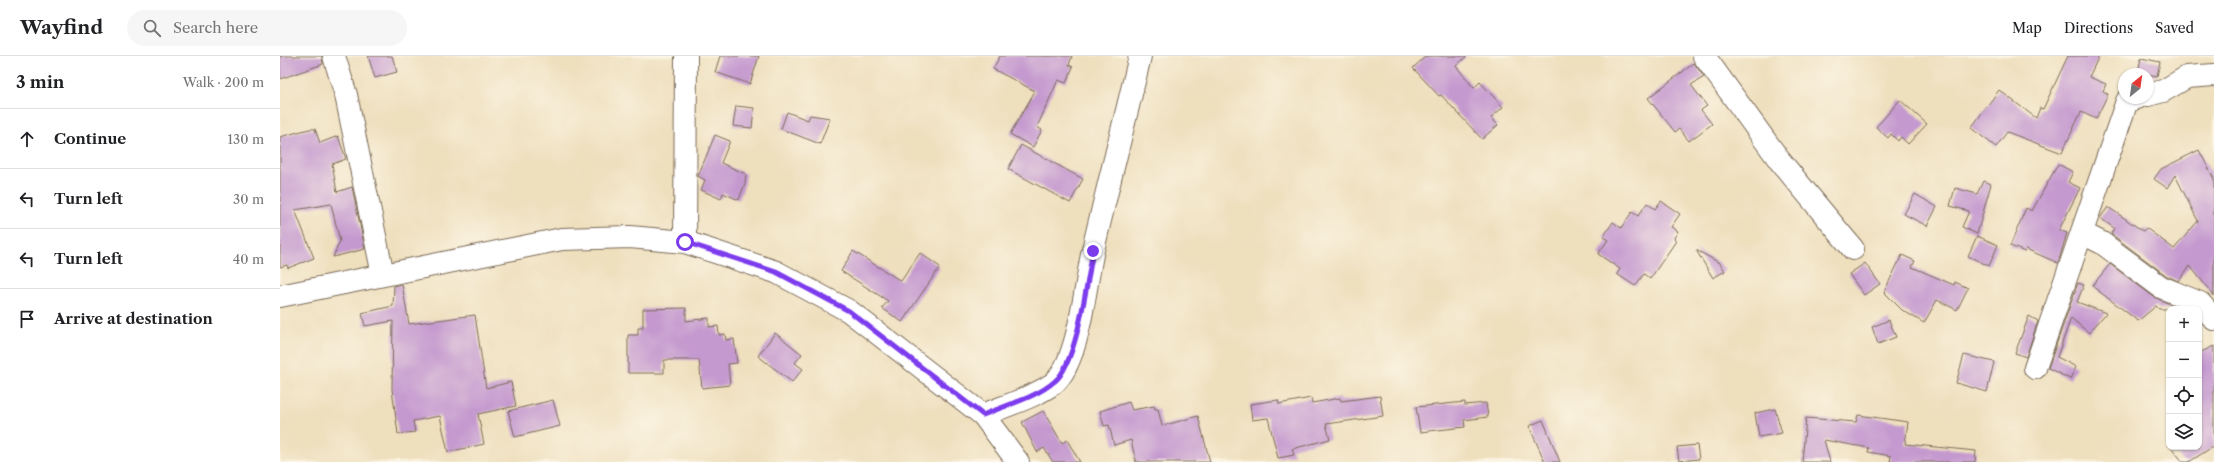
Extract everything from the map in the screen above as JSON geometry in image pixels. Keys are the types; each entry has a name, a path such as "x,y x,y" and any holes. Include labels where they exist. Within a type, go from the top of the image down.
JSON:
{"street":[{"path":"334,56 346,95 383,275"},
{"path":"685,242 686,56"},
{"path":"983,415 1042,390 1055,381 1065,369 1074,345 1093,251 1140,56"},
{"path":"1704,56 1780,161 1853,249"},
{"path":"2154,93 2163,91 2187,77 2214,75"},
{"path":"2035,368 2126,104"},
{"path":"2082,232 2102,243 2161,287 2200,303 2214,318"},
{"path":"280,296 562,239 630,237 685,242 776,272 849,311 983,415 1018,462"}],"building":[{"path":"280,56 322,56 323,64 280,79"},
{"path":"368,56 392,56 397,72 375,78"},
{"path":"720,56 759,56 750,84 715,72"},
{"path":"1000,56 1072,56 1069,65 1073,67 1066,83 1058,80 1037,127 1042,130 1033,147 1010,134 1035,91 993,69"},
{"path":"1426,56 1467,56 1456,66 1474,88 1480,82 1503,107 1491,118 1498,125 1482,139 1441,95 1439,96 1413,68"},
{"path":"2068,56 2099,56 2089,77 2106,84 2103,91 2108,94 2096,119 2081,112 2062,153 2007,132 1996,147 1971,128 1999,90 2036,118 2040,108 2043,109"},
{"path":"2141,58 2160,62 2157,76 2154,75 2154,68 2139,68"},
{"path":"1694,63 1704,77 1691,85 1707,106 1701,110 1712,124 1689,141 1679,129 1675,132 1648,98"},
{"path":"1900,100 1927,124 1908,144 1901,137 1898,141 1891,134 1888,138 1876,127"},
{"path":"736,106 754,108 752,128 733,126"},
{"path":"787,112 808,120 810,115 830,118 820,144 781,129"},
{"path":"309,129 315,129 320,143 338,136 346,159 332,164 337,192 352,187 365,249 333,257 340,241 331,204 295,210 314,258 288,268 287,265 280,267 280,137"},
{"path":"715,135 730,141 721,163 746,174 745,183 739,200 723,193 721,199 701,190 705,180 698,176"},
{"path":"1021,145 1083,179 1070,203 1008,169"},
{"path":"2199,150 2214,179 2214,296 2190,266 2178,281 2167,276 2111,234 2114,228 2100,218 2108,207 2143,231 2146,228 2174,249 2198,221 2175,175 2167,188 2154,179 2161,169"},
{"path":"2058,164 2073,172 2068,182 2080,188 2059,230 2067,233 2058,263 2026,249 2025,252 2010,246 2026,208 2032,211"},
{"path":"1983,181 1991,184 1977,234 1962,227 1969,211 1950,206 1955,188 1977,194"},
{"path":"1915,194 1937,207 1927,226 1904,214"},
{"path":"1661,201 1680,214 1671,227 1678,231 1674,238 1676,241 1650,279 1644,274 1635,286 1617,274 1620,269 1598,254 1608,240 1603,237 1613,222 1621,228 1632,212 1638,216 1647,203 1655,209"},
{"path":"1977,236 1998,245 1989,266 1968,256"},
{"path":"1696,250 1720,263 1725,271 1713,278"},
{"path":"853,251 901,281 920,253 940,267 902,322 882,308 888,301 841,271"},
{"path":"1902,255 1915,261 1912,267 1954,285 1955,282 1968,288 1957,310 1937,300 1924,323 1902,310 1884,292"},
{"path":"1865,263 1880,284 1864,295 1849,274"},
{"path":"2110,264 2154,297 2174,306 2166,306 2166,309 2159,309 2156,306 2138,321 2092,286"},
{"path":"2078,283 2084,285 2077,302 2106,313 2089,333 2071,318 2057,357 2076,367 2070,379 2048,368"},
{"path":"402,284 409,324 475,315 486,388 511,382 516,406 478,414 484,444 448,452 440,416 413,421 415,432 398,434 392,389 393,321 365,326 362,313 393,306 394,286"},
{"path":"686,308 686,321 709,318 709,327 718,326 719,335 725,334 726,340 734,339 737,363 728,364 730,385 702,388 699,360 664,360 664,373 628,373 628,335 638,335 638,328 643,328 643,309"},
{"path":"2029,316 2038,321 2026,357 2015,353"},
{"path":"1889,320 1896,337 1878,344 1872,327"},
{"path":"775,333 802,354 795,363 803,369 792,382 758,356"},
{"path":"2214,346 2214,446 2189,462 2183,462 2173,450 2202,450 2202,352"},
{"path":"1964,355 1994,362 1987,392 1956,383"},
{"path":"1380,396 1383,416 1326,424 1330,439 1292,449 1294,455 1278,458 1268,418 1252,420 1250,404 1278,400 1279,404 1311,398 1312,403 1340,398 1341,401"},
{"path":"553,400 560,426 515,437 508,411"},
{"path":"1129,402 1132,410 1154,406 1155,409 1158,409 1162,426 1198,416 1210,462 1136,462 1131,440 1114,445 1109,425 1104,426 1100,411"},
{"path":"1465,402 1465,405 1486,403 1488,417 1464,420 1465,427 1420,432 1416,407"},
{"path":"1775,409 1782,433 1759,437 1755,413"},
{"path":"1043,411 1062,443 1067,440 1080,462 1053,462 1044,448 1037,452 1022,422"},
{"path":"1858,415 1908,422 1905,444 1976,451 1975,462 1890,462 1891,456 1868,452 1869,448 1824,440 1830,462 1802,462 1806,418 1856,422"},
{"path":"1543,420 1560,462 1545,462 1529,426"},
{"path":"1697,445 1699,459 1679,461 1677,447"}],"route":[{"path":"685,242 776,272 849,311 983,415 1042,390 1055,381 1065,369 1074,345 1093,251"}]}
